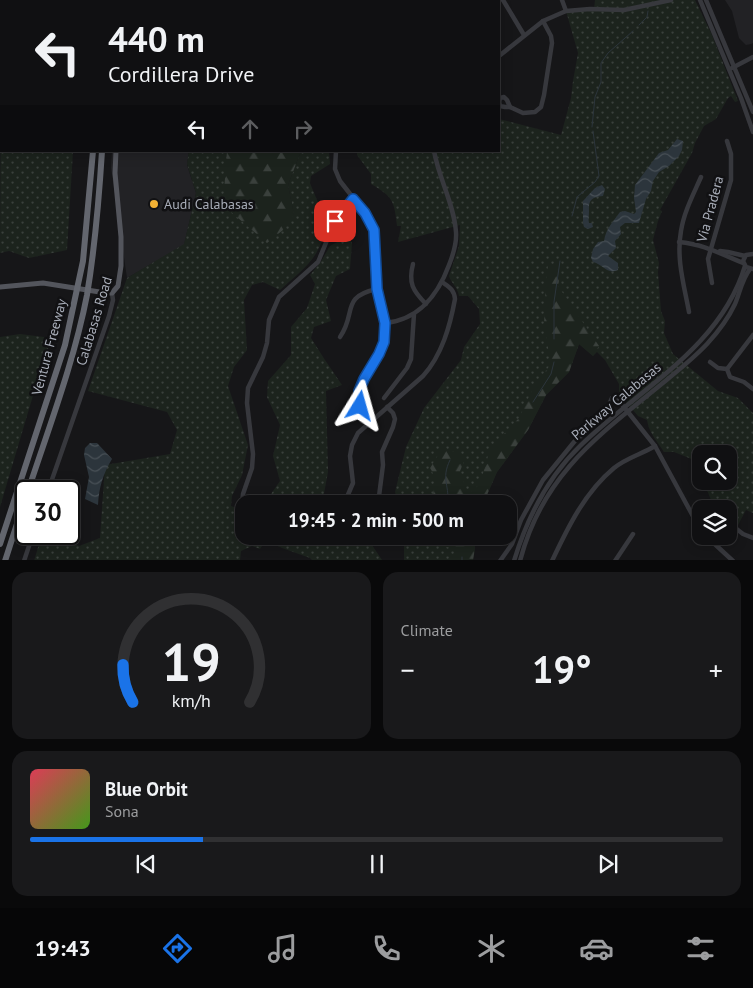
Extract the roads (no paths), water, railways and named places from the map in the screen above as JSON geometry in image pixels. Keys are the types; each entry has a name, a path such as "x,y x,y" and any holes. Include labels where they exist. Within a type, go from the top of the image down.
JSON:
{"highway":[{"name":"Ventura Freeway","path":"0,544 65,345 83,261 90,202 93,152"},
{"name":"Ventura Freeway","path":"32,480 68,368 86,296 97,228 102,152"},
{"path":"5,560 15,530"}],"main road":[{"name":"Calabasas Road","path":"112,294 118,286 122,260 115,173 116,152"},
{"path":"0,287 36,282 112,294"}],"street":[{"path":"503,0 524,35"},
{"path":"562,0 566,11"},
{"path":"500,55 543,21 566,11 590,9 624,10 671,0"},
{"path":"700,0 753,112"},
{"path":"706,0 753,132"},
{"path":"500,106 510,106 523,113 535,112 541,107 552,43 551,36 543,21"},
{"path":"731,68 753,57"},
{"name":"Via Pradera","path":"712,283 708,263 731,180 731,154 727,140"},
{"path":"336,152 335,169 340,181 365,213 374,230 377,289 385,323 384,342 359,391 360,406 368,422"},
{"path":"385,323 400,320 414,314 426,304 442,282 455,246 454,216 434,152"},
{"path":"689,312 679,242 684,217 701,177"},
{"path":"243,495 252,468 253,454 247,403 248,388 263,357 267,343 269,320 279,297 318,262 335,221 353,199"},
{"path":"679,242 699,244 733,256 751,269"},
{"path":"733,256 750,254"},
{"name":"Parkway Calabasas","path":"520,560 534,521 560,477 589,444 700,343 726,307 750,254"},
{"path":"413,264 411,271 412,286 415,293 426,304"},
{"name":"Parkway Calabasas","path":"514,560 528,521 548,485 579,446 690,361 709,342 731,312 745,277 751,269"},
{"path":"348,495 353,483 350,456 352,444 358,433 368,422 423,376 432,366 442,348 455,299 451,288 442,282"},
{"path":"340,337 347,327 354,300 361,293 377,289"},
{"name":"Calabasas Road","path":"52,480 109,316 113,300 112,294"},
{"path":"384,398 407,368 411,359 414,314"},
{"path":"727,369 753,334"},
{"path":"710,362 718,368 727,369"},
{"path":"727,369 730,377 744,382 753,389"},
{"path":"500,560 512,544 535,492 562,455 605,414 612,398 620,402 655,446 692,513"},
{"path":"379,495 382,452 393,427 394,419 393,413 387,407"},
{"path":"552,560 577,510 606,475 623,462 655,446"},
{"path":"737,529 753,538"},
{"path":"615,560 633,534"},
{"path":"24,560 29,545"},
{"path":"716,545 732,560"}],"water":[{"path":"677,139 683,141 682,150 679,156 669,166 659,172 653,181 639,223 625,223 620,227 621,234 615,241 616,248 608,256 618,263 618,270 611,271 593,262 591,258 593,249 598,242 604,241 608,229 620,212 625,211 634,214 636,212 635,185 659,153 668,150"},
{"path":"602,185 605,189 603,196 593,198 589,204 589,223 592,223 593,227 588,229 584,227 583,223 583,201 595,188"},
{"path":"90,443 97,443 112,459 102,481 98,505 85,499 89,477 84,455 85,448"}],"waterway":[{"path":"639,25 647,17 648,11"},
{"path":"592,127 595,97 601,82 601,63 608,53 633,31"},
{"path":"572,216 577,197 595,182 599,176 593,131"},
{"path":"554,339 554,302 560,261"},
{"path":"533,402 551,374 554,362"},
{"path":"448,495 446,473 450,460"}],"place":[{"name":"Audi Calabasas","path":"154,204"}]}
